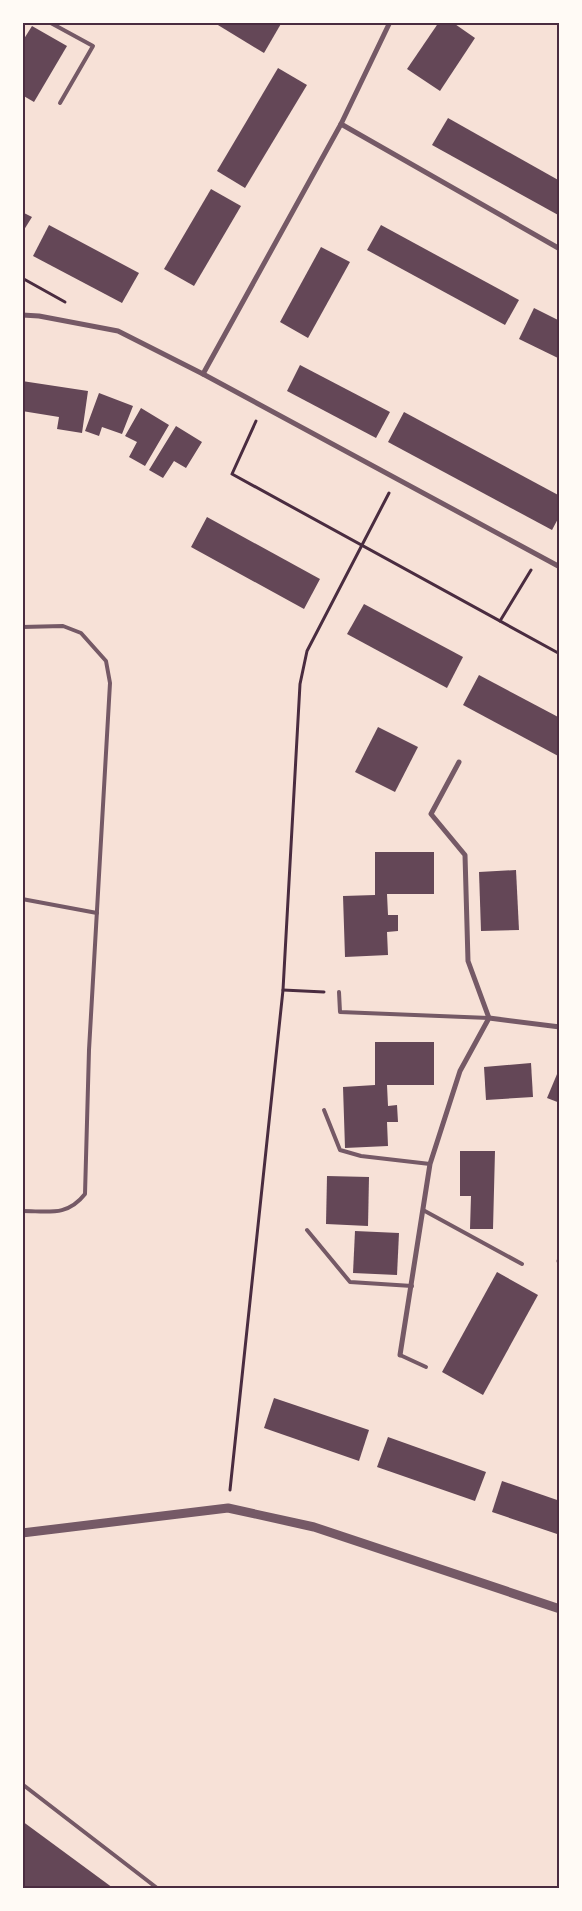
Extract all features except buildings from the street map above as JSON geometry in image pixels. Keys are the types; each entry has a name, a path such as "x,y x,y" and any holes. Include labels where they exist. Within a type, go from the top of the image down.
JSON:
{"street":[{"path":"203,374 341,124 390,22"},
{"path":"341,124 560,249"},
{"path":"22,315 39,316 118,331 203,374 560,567"},
{"path":"400,1355 430,1164 460,1070 489,1018 468,961 465,855 431,814 459,762"},
{"path":"489,1018 560,1028"},
{"path":"22,1533 228,1508 314,1527 560,1609"}],"lane":[{"path":"49,22 92,46 60,103"},
{"path":"22,626 63,626 81,633 106,661 110,683 89,1050 84,1194 77,1204 59,1211 22,1211"},
{"path":"22,899 97,913"},
{"path":"339,992 340,1012 489,1018"},
{"path":"324,1110 340,1150 361,1156 430,1164"},
{"path":"423,1210 522,1264"},
{"path":"307,1230 350,1282 412,1286"},
{"path":"400,1355 426,1366"},
{"path":"22,1784 158,1888"}],"path":[{"path":"262,407 232,474 560,654"},
{"path":"228,1508 283,990 300,684 307,651 396,479"},
{"path":"500,621 539,556"},
{"path":"283,990 339,992"}]}
